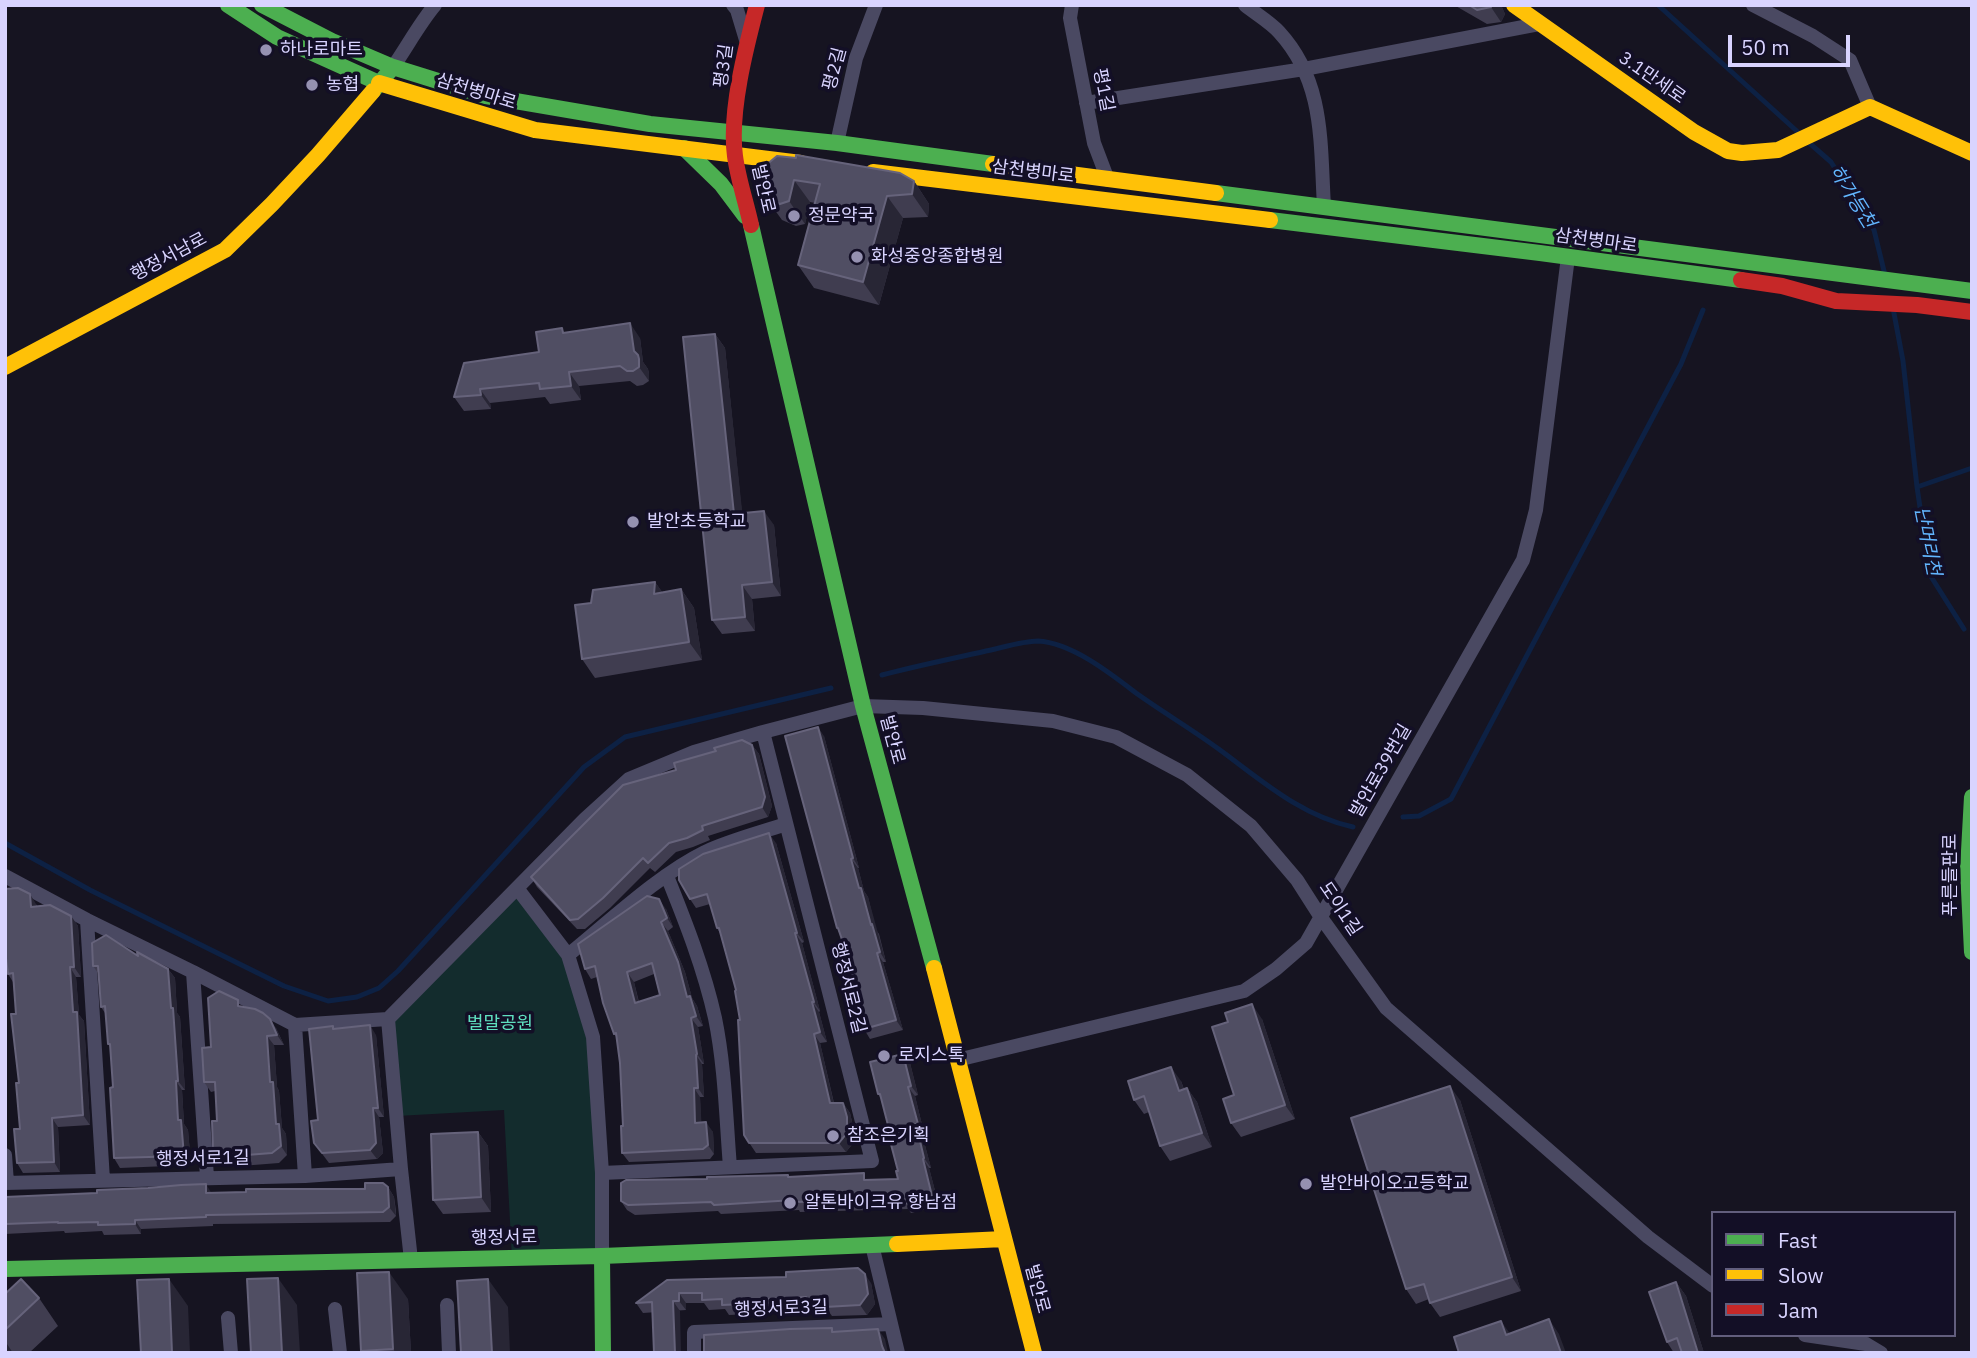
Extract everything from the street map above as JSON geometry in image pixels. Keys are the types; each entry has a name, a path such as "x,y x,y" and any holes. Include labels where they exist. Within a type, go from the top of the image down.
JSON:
{"main road":[{"name":"삼천병마로","path":"228,5 277,37 379,83 536,130 813,164"},
{"name":"삼천병마로","path":"262,5 332,41 393,67 486,96 650,124 837,143 1972,291"},
{"name":"평3길","path":"734,133 747,42 757,5"},
{"name":"3.1만세로","path":"1514,5 1694,132 1728,151 1742,153 1778,150 1870,107"},
{"name":"행정서남로","path":"5,367 225,250 317,155 393,67"},
{"path":"1870,107 1972,153"},
{"name":"발안로","path":"734,133 735,155 863,706 1034,1353"},
{"path":"684,148 721,184 752,227"},
{"path":"770,172 786,161"},
{"name":"삼천병마로","path":"853,169 1568,257 1782,286 1836,301 1917,305 1965,312"},
{"path":"748,207 756,190"},
{"path":"1965,312 1972,324"},
{"name":"푸른들판로","path":"1972,797 1968,869 1972,952"},
{"name":"행정서로","path":"5,1269 602,1256 1004,1239"},
{"path":"602,1256 603,1353"}],"street":[{"path":"393,67 435,5"},
{"path":"733,5 747,42"},
{"name":"평2길","path":"837,143 856,58 876,5"},
{"name":"평1길","path":"1072,5 1070,18 1094,144 1108,180"},
{"path":"1245,5 1278,31 1304,68 1319,114 1324,206"},
{"path":"1753,5 1813,36 1850,60 1870,107"},
{"path":"1086,103 1304,68 1538,24"},
{"name":"발안로39번길","path":"957,1060 1244,991 1276,970 1306,943 1523,560 1536,510 1568,257"},
{"path":"5,876 295,1026 388,1019 585,818 629,779 694,752 863,706"},
{"name":"도이1길","path":"863,706 923,708 1053,721 1116,737 1187,775 1251,826 1297,880 1386,1008 1648,1237 1711,1284"},
{"name":"행정서로2길","path":"730,1167 872,1161 763,732"},
{"path":"568,955 667,876 702,854 728,842 786,824"},
{"path":"602,1173 730,1167 723,1067 715,1020 692,939 667,876"},
{"path":"517,888 568,955 593,1037 602,1173 602,1256"},
{"path":"87,920 103,1180"},
{"path":"193,972 207,1177"},
{"path":"388,1019 411,1260"},
{"path":"295,1026 305,1176"},
{"path":"5,1155 6,1183"},
{"name":"행정서로1길","path":"6,1183 305,1176 401,1169"},
{"path":"872,1244 898,1353"},
{"path":"447,1305 449,1353"},
{"path":"335,1309 340,1353"},
{"path":"229,1318 231,1353"},
{"name":"행정서로3길","path":"694,1353 694,1332 891,1324"},
{"path":"1819,1337 1866,1344 1881,1353"}],"green space":[{"name":"벌말공원","path":"517,888 568,955 593,1037 602,1256 512,1258 504,1110 397,1116 388,1019"}],"building":[{"path":"1469,5 1492,5 1477,10"},
{"path":"796,155 900,173 914,181 912,194 887,196 863,282 798,265 820,184 794,180 789,201 780,204 766,198 760,170 777,156 796,158"},
{"path":"630,323 634,351 639,359 639,367 633,371 627,371 620,366 569,372 571,386 540,389 539,383 480,389 481,395 454,397 464,363 539,352 536,332 562,328 563,333"},
{"path":"715,334 734,514 764,511 772,582 742,585 745,617 712,620 683,337"},
{"path":"655,582 654,594 681,589 689,642 582,659 575,605 591,603 593,590"},
{"path":"818,727 896,1020 864,1029 849,960 837,928 785,736"},
{"path":"742,740 752,745 765,797 762,807 702,826 703,830 669,843 648,863 643,858 578,919 570,920 531,877 623,785 676,770 674,763"},
{"path":"769,833 814,1002 820,1032 814,1034 830,1103 843,1103 847,1117 847,1133 839,1143 749,1143 744,1135 740,1020 736,990 707,894 690,899 679,880 679,869 703,854"},
{"path":"18,888 30,894 31,907 50,905 71,916 74,967 70,967 73,1012 77,1012 83,1115 52,1118 54,1162 17,1163 14,1129 20,1129 16,1083 19,1083 11,1014 16,1014 13,973 8,974 5,950 5,889"},
{"path":"647,896 659,899 667,918 661,922 696,1016 691,1018 697,1054 695,1123 706,1122 708,1145 703,1149 622,1153 620,1063 616,1033 614,1034 603,1003 595,966 585,969 578,944","holes":["652,963 660,995 635,1003 627,972"]},
{"path":"106,935 138,956 137,952 168,969 178,1081 178,1120 181,1120 184,1156 114,1158 110,1044 105,1006 101,1007 98,966 93,966 92,943"},
{"path":"219,991 238,1000 238,1006 263,1013 270,1019 277,1035 267,1036 270,1082 273,1082 276,1124 279,1124 281,1146 272,1153 221,1157 213,1148 212,1121 217,1121 215,1082 204,1082 202,1048 211,1047 208,998"},
{"path":"1252,1004 1285,1105 1231,1123 1223,1099 1234,1095 1212,1027 1228,1022 1225,1013"},
{"path":"370,1025 378,1108 373,1108 376,1143 370,1150 322,1153 314,1143 311,1121 318,1120 309,1029"},
{"path":"903,1054 932,1196 904,1204 903,1200 794,1200 714,1205 711,1202 628,1205 621,1201 621,1183 626,1180 864,1173 864,1180 898,1179 890,1133 870,1062"},
{"path":"1171,1067 1179,1091 1187,1088 1202,1133 1160,1146 1144,1096 1134,1100 1128,1081"},
{"path":"1450,1086 1512,1277 1430,1303 1424,1284 1406,1289 1351,1118"},
{"path":"478,1132 481,1197 433,1200 431,1134"},
{"path":"365,1183 383,1183 388,1187 389,1207 383,1212 206,1215 135,1220 135,1224 5,1224 5,1197 206,1184 206,1193 246,1192 246,1189 365,1189"},
{"path":"858,1268 865,1274 868,1294 860,1305 825,1307 825,1303 806,1303 806,1297 767,1299 768,1303 722,1305 722,1299 702,1300 702,1293 679,1293 679,1301 673,1301 675,1353 654,1353 652,1302 636,1303 667,1280 786,1277 786,1272"},
{"path":"389,1272 393,1349 361,1351 357,1273"},
{"path":"278,1278 282,1353 251,1353 247,1279"},
{"path":"21,1279 39,1298 5,1330 5,1294"},
{"path":"169,1279 172,1353 141,1353 137,1280"},
{"path":"488,1279 492,1353 461,1353 457,1281"},
{"path":"1676,1282 1698,1353 1682,1353 1677,1338 1667,1342 1649,1292"},
{"path":"1549,1319 1561,1353 1459,1353 1454,1337 1501,1321 1506,1335"},
{"path":"832,1328 832,1332 878,1329 885,1353 704,1353 704,1335"}],"waterway":[{"name":"하가등천","path":"1658,5 1800,134"},
{"name":"하가등천","path":"1807,141 1831,162 1874,230 1885,275"},
{"name":"하가등천","path":"1893,308 1903,361 1917,487 1972,468"},
{"path":"1403,817 1419,816 1451,799 1681,364 1703,310"},
{"name":"난머리천","path":"1917,487 1930,575 1964,629"},
{"path":"882,675 1026,642 1038,641 1064,647 1103,668 1282,796 1316,815 1353,827"},
{"path":"5,843 90,890 284,986 328,1001 357,997 379,988 398,971 584,767 625,737 831,688"}],"traffic: fast":[{"path":"228,5 277,37 379,83"},
{"path":"262,5 332,41 393,67"},
{"path":"373,91 393,67 486,96 650,124 837,143 993,164"},
{"path":"684,148 721,184 745,216"},
{"path":"1216,193 1972,291"},
{"path":"1270,220 1741,280"},
{"path":"751,225 863,706 934,968"},
{"path":"1972,797 1968,869 1972,952"},
{"path":"5,1269 602,1256 897,1244"},
{"path":"602,1256 603,1353"}],"traffic: slow":[{"path":"1514,5 1694,132 1728,151 1742,153 1778,150 1870,107 1972,153"},
{"path":"379,83 535,130 801,163"},
{"path":"5,367 225,250 318,155 373,91"},
{"path":"993,164 1216,193"},
{"path":"873,172 1270,220"},
{"path":"934,968 1034,1353"},
{"path":"897,1244 1004,1239"}],"traffic: jam":[{"path":"751,225 735,156 734,120 757,5"},
{"path":"1741,280 1782,286 1836,301 1917,305 1972,312"}],"place":[{"name":"하나로마트","path":"266,50"},
{"name":"농협","path":"312,85"},
{"name":"정문약국","path":"794,216"},
{"name":"화성중앙종합병원","path":"857,257"},
{"name":"발안초등학교","path":"633,522"},
{"name":"로지스톡","path":"884,1056"},
{"name":"참조은기획","path":"833,1136"},
{"name":"발안바이오고등학교","path":"1306,1184"},
{"name":"알톤바이크유 향남점","path":"790,1203"}]}
